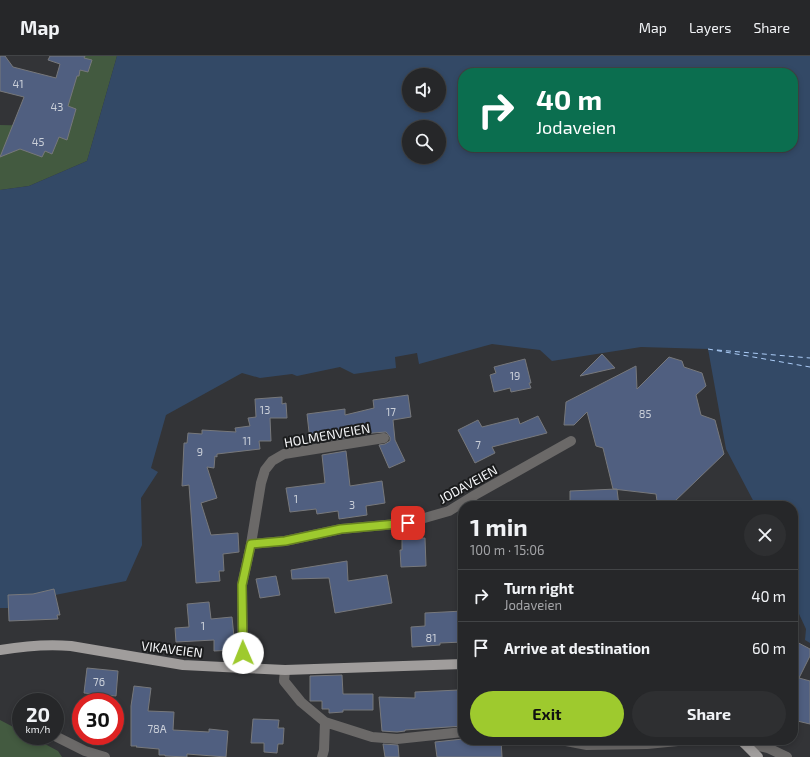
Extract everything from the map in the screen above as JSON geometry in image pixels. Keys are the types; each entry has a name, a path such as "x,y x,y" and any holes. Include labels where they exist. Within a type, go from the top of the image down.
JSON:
{"main road":[{"name":"VIKAVEIEN","path":"0,650 39,645 72,646 183,665 285,670 458,664"},
{"path":"746,745 758,757"}],"street":[{"name":"HOLMENVEIEN","path":"243,668 242,585 251,544 261,483 265,470 272,461 284,454 384,438"},
{"name":"JODAVEIEN","path":"466,501 570,441"},
{"name":"JODAVEIEN","path":"251,544 285,541 341,529 408,523 450,511 458,506"},
{"path":"285,670 284,681 301,702 325,722 372,737 397,739 458,733"},
{"path":"322,757 324,750 325,722"},
{"path":"64,740 85,751 105,757"},
{"path":"756,745 768,748 787,757"}],"green space":[{"path":"80,56 117,56 87,161 29,186 0,190 0,125 45,126"},
{"path":"0,720 12,726 12,745 47,745 58,751 62,757 0,757"}],"water":[{"path":"117,56 810,56 810,643 805,640 806,629 798,612 798,501 753,501 726,449 708,349 641,347 552,361 540,350 492,344 419,364 417,353 395,357 396,368 354,374 340,367 297,376 292,374 260,378 242,373 166,415 151,468 158,472 141,498 142,545 126,581 55,595 27,603 8,596 9,608 0,608 0,190 29,186 87,161"}],"building":[{"path":"0,56 5,56 13,67 56,78 60,64 48,60 50,56 85,56 84,58 92,60 88,72 80,70 79,76 77,76 68,106 76,109 67,140 59,137 52,154 45,151 42,157 20,149 0,157 24,97 0,91"},
{"path":"602,354 615,368 580,376"},
{"path":"669,357 682,361 684,367 702,373 706,386 696,395 701,415 715,420 724,454 675,501 657,501 656,494 613,489 603,448 596,446 587,412 574,425 564,425 566,402 636,366 637,389"},
{"path":"525,359 531,388 511,392 510,388 494,392 490,375 496,373 494,367"},
{"path":"408,395 411,417 393,420 395,440 405,461 389,468 379,445 390,441 390,437 386,432 320,442 320,440 310,441 307,414 345,409 345,415 374,408 373,400"},
{"path":"282,397 282,404 286,403 287,418 270,418 271,441 259,441 260,449 217,454 217,457 215,456 214,468 207,467 217,498 201,503 211,535 238,533 239,552 223,554 224,571 219,571 220,581 196,583 189,485 182,486 184,443 187,443 188,433 202,434 202,430 236,432 235,428 250,426 248,418 256,417 255,399"},
{"path":"538,416 547,433 492,447 495,453 475,463 458,430 478,420 482,427 518,418 520,424"},
{"path":"346,451 350,486 382,481 385,503 366,506 367,515 339,519 338,511 317,514 316,509 290,512 286,488 325,483 322,455"},
{"path":"617,489 618,501 570,501 570,491"},
{"path":"425,538 426,566 401,567 400,550 402,550 402,539"},
{"path":"347,561 348,581 387,575 392,603 335,613 329,578 292,579 291,570"},
{"path":"276,576 280,595 260,598 256,579"},
{"path":"54,589 60,615 57,615 58,619 9,621 8,595 33,594"},
{"path":"209,602 211,619 232,617 234,637 232,637 233,650 214,651 214,640 176,642 175,628 189,627 187,604"},
{"path":"458,611 458,642 412,647 411,627 425,626 425,613"},
{"path":"798,643 810,649 810,656 799,678 810,681 810,724 798,721"},
{"path":"87,668 118,671 116,693 84,693"},
{"path":"342,675 343,694 373,694 373,710 343,710 343,712 329,713 329,709 322,709 322,701 310,701 310,676"},
{"path":"134,686 151,688 148,711 174,712 173,730 209,732 209,729 228,731 226,757 187,754 187,757 165,756 159,755 159,749 131,746 131,706"},
{"path":"458,690 458,726 405,730 397,732 382,731 379,697 415,698 415,692"},
{"path":"253,719 279,720 278,728 284,728 283,744 278,744 277,753 264,752 264,743 251,743"},
{"path":"458,740 458,745 501,745 502,757 437,757 435,742"},
{"path":"383,744 398,745 399,757 385,757"}],"ferry route":[{"path":"708,349 810,367"},
{"path":"717,350 810,358"}],"route":[{"path":"243,653 242,585 251,544 285,541 341,529 408,523"}]}
